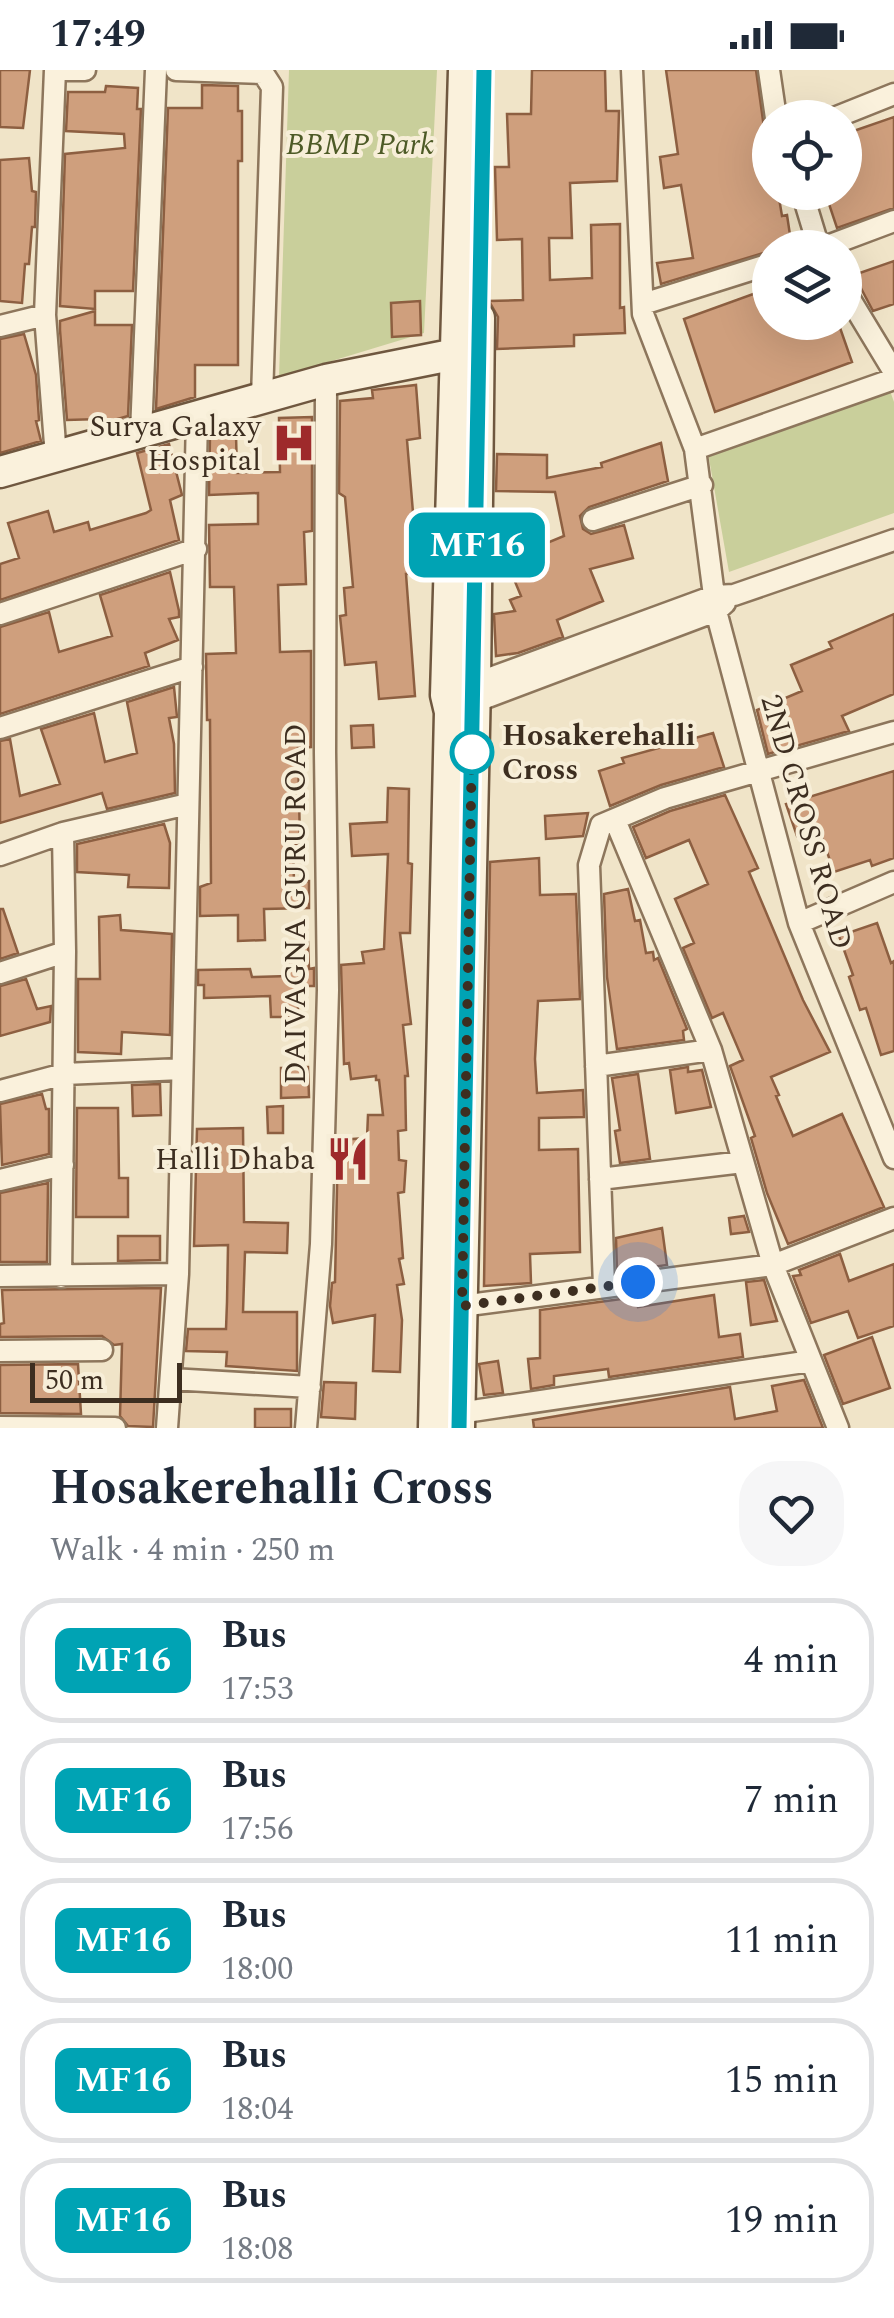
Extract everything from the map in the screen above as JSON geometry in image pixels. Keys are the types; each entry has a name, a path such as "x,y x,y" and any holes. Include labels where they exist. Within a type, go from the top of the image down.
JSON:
{"main road":[{"path":"451,1423 468,352 464,70"},
{"path":"468,352 484,70"},
{"path":"0,472 326,380 468,352"},
{"path":"451,1423 462,1306 461,698"}],"street":[{"path":"56,457 45,315 55,70 85,70"},
{"path":"142,433 156,70"},
{"path":"176,70 263,74 272,87 262,398"},
{"name":"2ND CROSS ROAD","path":"632,70 644,314 696,449 722,600 799,923 894,1158"},
{"path":"769,70 773,100"},
{"path":"862,107 894,94"},
{"path":"862,233 894,221"},
{"path":"643,304 752,270"},
{"path":"0,326 45,315"},
{"path":"696,449 894,376 862,320"},
{"name":"DAIVAGNA GURU ROAD","path":"306,1428 321,1244 328,990 326,380"},
{"path":"167,1428 178,1274 197,417"},
{"path":"593,520 702,485"},
{"path":"461,698 894,540"},
{"path":"0,614 196,548"},
{"path":"0,728 192,667"},
{"path":"604,1287 589,865 601,825 665,798 894,732"},
{"path":"0,854 64,833 188,804"},
{"path":"615,820 711,1050 773,1265 838,1428"},
{"path":"61,1277 64,833"},
{"path":"799,923 894,882"},
{"path":"0,973 66,952"},
{"path":"596,1066 711,1050"},
{"path":"0,1092 64,1074 182,1069"},
{"path":"600,1178 744,1162"},
{"path":"0,1180 63,1164"},
{"path":"462,1306 773,1265 894,1218"},
{"path":"0,1276 178,1274"},
{"path":"0,1350 102,1350"},
{"path":"451,1423 811,1361"},
{"path":"171,1379 310,1386"},
{"path":"0,1428 115,1428"}],"green space":[{"name":"BBMP Park","path":"289,70 437,70 424,333 279,377"},
{"path":"889,388 894,402 894,513 729,572 708,453"}],"building":[{"path":"0,70 30,70 23,128 0,127"},
{"path":"532,70 605,70 606,111 619,111 617,181 570,183 572,238 549,238 550,280 592,278 591,225 620,224 620,308 624,307 625,333 574,335 574,346 497,349 498,317 489,301 523,300 522,239 497,240 495,167 509,167 507,114 531,114"},
{"path":"666,70 756,70 760,100 752,100 752,210 781,210 782,216 787,215 789,230 752,230 752,256 661,284 657,263 693,258 681,185 664,188 660,157 678,154"},
{"path":"202,85 238,86 238,111 242,111 242,161 238,161 238,365 195,365 195,397 156,409 168,108 202,108"},
{"path":"106,86 138,88 137,109 141,109 133,291 95,291 95,309 60,306 65,154 125,148 124,134 66,131 68,92 105,92"},
{"path":"894,117 894,208 837,228 831,210 862,210 862,128"},
{"path":"29,158 32,191 36,192 35,227 29,264 25,264 22,303 0,301 0,160"},
{"path":"894,261 894,304 873,311 862,290 862,272"},
{"path":"752,294 752,340 844,340 852,362 715,412 684,319"},
{"path":"420,301 421,335 392,337 391,303"},
{"path":"95,311 95,325 132,325 128,416 100,424 100,419 67,420 60,330 60,321"},
{"path":"24,334 36,375 36,421 41,441 0,453 0,339"},
{"path":"416,385 420,438 407,440 418,573 406,574 415,696 379,699 376,662 345,665 340,616 346,615 344,588 353,587 345,497 339,493 340,401 373,398 372,390"},
{"path":"312,417 312,531 304,532 306,584 278,585 280,652 311,651 311,747 298,748 300,844 293,844 294,882 309,881 309,908 264,909 265,940 238,941 238,915 200,916 200,887 211,883 206,654 236,653 234,587 210,587 209,525 258,524 258,493 209,495 210,436 236,435 237,473 280,472 279,418"},
{"path":"661,443 668,481 589,507 580,516 583,529 591,534 624,525 633,558 590,569 603,601 557,620 563,637 518,653 496,656 494,614 515,611 510,600 521,596 506,560 564,536 555,492 496,491 497,454 547,455 547,478 602,467 601,463"},
{"path":"169,444 182,495 170,500 179,540 0,600 0,564 19,558 8,523 48,511 54,532 88,522 90,530 146,513 151,510 137,453"},
{"path":"170,572 179,617 169,619 178,640 145,653 149,666 0,714 0,627 49,612 59,652 112,636 100,595"},
{"path":"894,614 894,694 842,716 849,731 768,754 757,710 802,691 791,665 832,648 829,642"},
{"path":"174,687 177,717 169,718 175,793 107,809 102,793 0,823 0,741 10,739 20,796 60,784 41,729 94,713 105,762 137,753 127,702"},
{"path":"373,725 374,747 352,748 351,726"},
{"path":"713,733 724,767 661,785 610,806 599,771 624,763 622,758"},
{"path":"894,771 894,858 872,866 870,860 834,872 819,829 797,836 786,804"},
{"path":"388,788 409,789 408,863 412,864 410,933 400,933 411,1024 403,1025 408,1076 406,1130 398,1131 399,1160 406,1161 404,1192 398,1193 403,1258 399,1259 404,1284 397,1285 402,1320 400,1372 373,1371 375,1315 333,1323 330,1306 335,1282 338,1140 367,1138 368,1115 383,1115 376,1076 351,1079 349,1063 344,1064 341,965 364,963 362,952 384,949 388,854 352,856 350,824 387,822"},
{"path":"725,795 758,868 749,872 803,1000 830,1052 771,1077 779,1095 776,1096 793,1136 842,1114 884,1207 788,1244 767,1193 751,1138 755,1136 730,1066 743,1060 723,1013 712,1018 683,948 694,943 675,899 708,884 689,840 646,858 633,827"},
{"path":"588,813 583,836 546,839 545,816"},
{"path":"164,824 170,843 169,888 128,887 129,875 77,872 77,844"},
{"path":"539,858 540,895 576,894 580,999 538,1001 535,1059 537,1093 583,1090 584,1117 539,1118 539,1150 578,1149 580,1252 530,1254 531,1283 484,1286 490,862"},
{"path":"628,889 635,921 640,920 646,953 653,952 654,960 658,958 687,1029 683,1031 684,1040 617,1049 607,977 604,894"},
{"path":"0,909 18,953 0,959"},
{"path":"120,915 121,930 172,934 170,1035 122,1032 121,1054 78,1052 78,979 100,979 99,917"},
{"path":"877,923 891,963 894,961 894,1051 881,1055 866,1008 860,1010 839,936"},
{"path":"308,942 314,986 298,986 298,1017 271,1017 270,996 204,998 204,985 198,985 198,970 250,969 252,977 289,976 288,943"},
{"path":"26,979 37,1009 51,1006 50,1022 0,1036 0,986"},
{"path":"308,1067 309,1097 281,1098 281,1068"},
{"path":"688,1067 688,1072 702,1070 711,1107 676,1113 670,1070"},
{"path":"638,1074 650,1159 620,1163 615,1131 620,1130 612,1078"},
{"path":"160,1084 161,1115 133,1116 132,1085"},
{"path":"42,1094 49,1109 49,1154 2,1165 0,1104"},
{"path":"283,1106 283,1133 268,1133 267,1107"},
{"path":"77,1108 118,1108 119,1178 128,1178 128,1217 76,1217"},
{"path":"243,1128 244,1222 288,1223 287,1253 245,1252 243,1312 297,1312 297,1371 226,1366 227,1352 186,1351 188,1329 226,1329 228,1245 194,1246 197,1129"},
{"path":"48,1183 47,1262 0,1262 0,1193"},
{"path":"744,1216 749,1232 731,1234 729,1218"},
{"path":"662,1228 667,1265 617,1272 616,1238"},
{"path":"118,1236 160,1236 160,1260 118,1261"},
{"path":"840,1254 849,1281 894,1264 894,1326 858,1338 848,1311 811,1323 793,1276"},
{"path":"764,1280 777,1321 751,1325 746,1282"},
{"path":"161,1288 153,1427 128,1426 120,1416 122,1344 114,1345 102,1336 0,1337 0,1324 4,1323 2,1290"},
{"path":"714,1295 719,1337 740,1334 743,1357 609,1377 608,1369 554,1376 554,1385 531,1389 528,1359 540,1358 540,1310 636,1297 638,1307"},
{"path":"872,1337 890,1388 843,1404 824,1355"},
{"path":"498,1361 503,1393 484,1395 479,1364"},
{"path":"78,1364 81,1414 0,1413 0,1365"},
{"path":"804,1380 823,1428 534,1428 533,1420 730,1387 735,1419 777,1411 772,1386"},
{"path":"324,1382 356,1383 355,1419 321,1417"},
{"path":"255,1409 291,1409 291,1428 255,1428"}],"bus line":[{"name":"MF16","path":"459,1428 484,70"}],"place":[{"name":"Surya Galaxy Hospital","path":"294,443"},
{"name":"Hosakerehalli Cross","path":"472,752"},
{"name":"Halli Dhaba","path":"348,1159"}],"route":[{"path":"472,752 472,743 462,1306 638,1282"}]}
